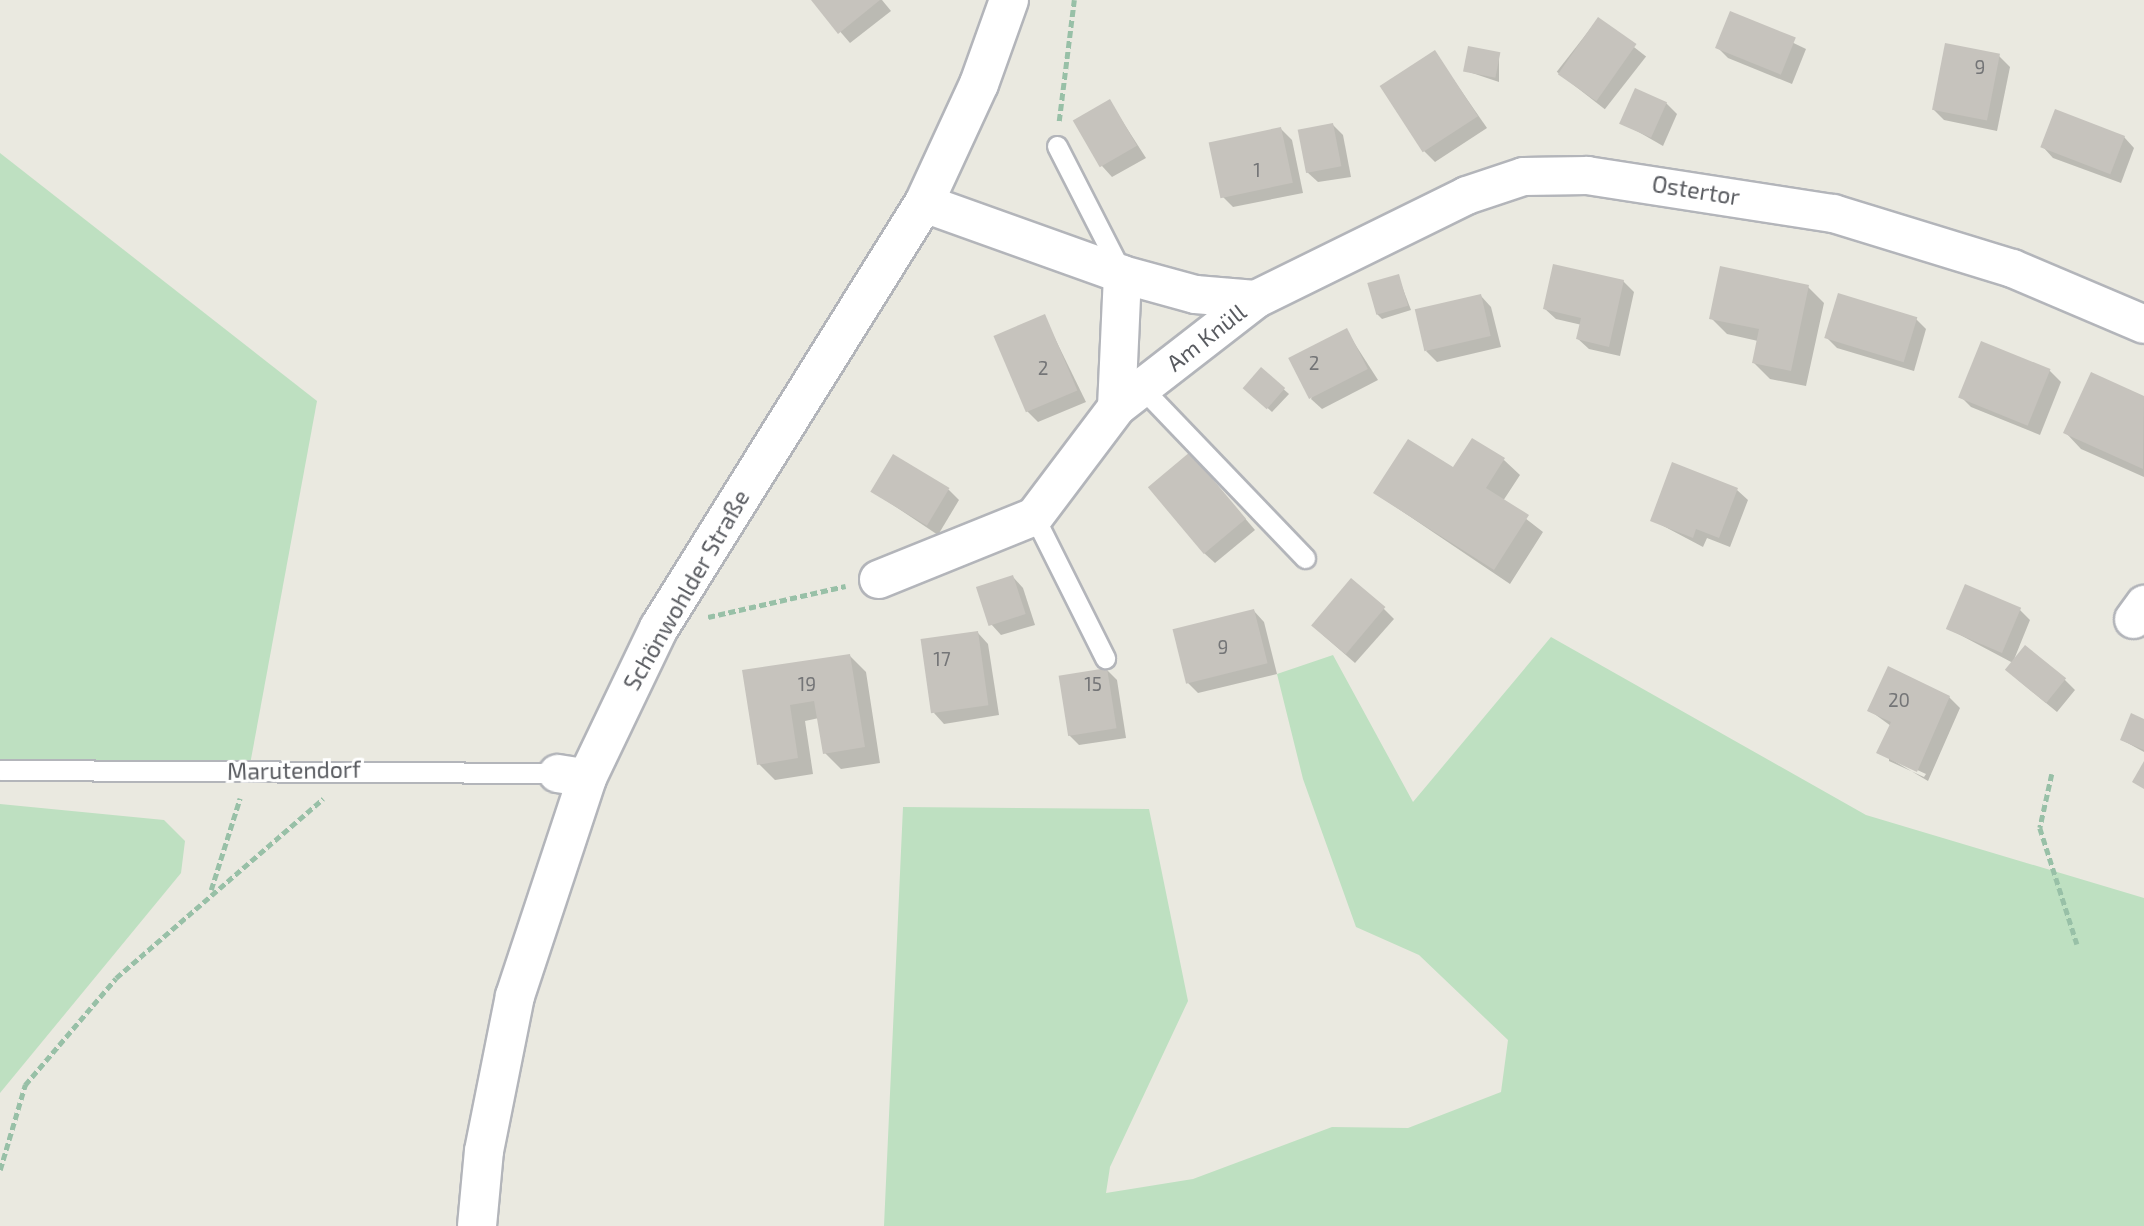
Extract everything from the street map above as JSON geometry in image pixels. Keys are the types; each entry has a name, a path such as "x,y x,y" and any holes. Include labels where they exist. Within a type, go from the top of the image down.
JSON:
{"street":[{"name":"Schönwohlder Straße","path":"477,1226 485,1151 515,996 572,776 659,628 923,203 979,84 1009,0"},
{"name":"Ostertor","path":"1255,299 1466,195 1523,176 1587,175 1833,213 2011,268 2144,324"},
{"name":"Am Knüll","path":"923,203 1122,274 1195,294 1255,299"},
{"path":"1122,274 1129,397"},
{"name":"Am Knüll","path":"1034,516 1129,397 1255,299"},
{"path":"878,579 1034,516"}],"lane":[{"path":"1057,146 1122,274"},
{"path":"1129,397 1305,558"},
{"path":"1034,516 1105,658"},
{"name":"Marutendorf","path":"0,770 360,769 572,776"}],"path":[{"path":"1057,146 1074,0"},
{"path":"659,628 878,579"},
{"path":"0,1170 25,1085 116,978 211,890 360,769"},
{"path":"211,890 249,770"},
{"path":"2052,774 2040,828 2077,944"}],"green space":[{"path":"0,153 317,401 249,770 0,770"},
{"path":"1551,637 1866,815 2144,898 2144,1226 884,1226 903,807 1149,809 1188,1001 1110,1167 1106,1193 1193,1179 1332,1127 1408,1128 1501,1092 1508,1040 1419,955 1356,927 1303,779 1277,674 1333,655 1413,802"},
{"path":"0,804 164,820 185,841 181,873 0,1093"}],"building":[{"path":"811,0 880,0 838,34"},
{"path":"1730,11 1796,38 1781,75 1715,48"},
{"path":"1598,17 1637,44 1596,101 1558,74"},
{"path":"1945,43 2000,54 1987,120 1932,110"},
{"path":"1468,46 1500,52 1495,78 1463,72"},
{"path":"1435,50 1478,116 1423,152 1380,86"},
{"path":"1635,88 1667,102 1651,138 1619,124"},
{"path":"1110,99 1137,146 1100,167 1073,120"},
{"path":"2055,109 2125,136 2110,174 2040,147"},
{"path":"1333,123 1341,166 1306,173 1298,130"},
{"path":"1281,127 1293,183 1220,198 1209,142"},
{"path":"1553,264 1624,280 1609,347 1576,339 1581,318 1543,309"},
{"path":"1720,266 1809,285 1791,371 1752,363 1759,329 1709,319"},
{"path":"1399,274 1408,306 1376,315 1367,283"},
{"path":"1838,293 1917,317 1904,362 1824,338"},
{"path":"1481,294 1491,336 1424,351 1415,309"},
{"path":"1045,314 1077,390 1026,412 993,336"},
{"path":"1347,328 1368,369 1309,399 1288,358"},
{"path":"1981,341 2051,369 2028,426 1958,398"},
{"path":"1261,367 1285,388 1267,409 1243,388"},
{"path":"2091,372 2144,396 2143,469 2063,433"},
{"path":"1472,438 1505,458 1486,488 1529,515 1494,570 1373,493 1408,439 1453,467"},
{"path":"1190,452 1246,519 1204,554 1148,487"},
{"path":"893,454 950,488 927,526 870,492"},
{"path":"1672,462 1738,488 1719,538 1696,529 1693,538 1650,521"},
{"path":"1013,575 1026,614 989,626 976,587"},
{"path":"1351,578 1385,607 1346,654 1311,625"},
{"path":"1965,584 2021,608 2002,653 1946,629"},
{"path":"1254,609 1268,663 1186,684 1172,629"},
{"path":"978,631 988,705 931,713 921,639"},
{"path":"2025,645 2066,678 2046,703 2005,670"},
{"path":"850,654 865,747 823,754 814,701 790,705 798,758 757,765 742,670"},
{"path":"1888,666 1950,696 1917,772 1876,753 1891,722 1867,711"},
{"path":"1107,668 1117,728 1068,736 1059,676"},
{"path":"2131,713 2144,719 2144,750 2120,740"},
{"path":"2144,761 2144,789 2132,782"}]}
